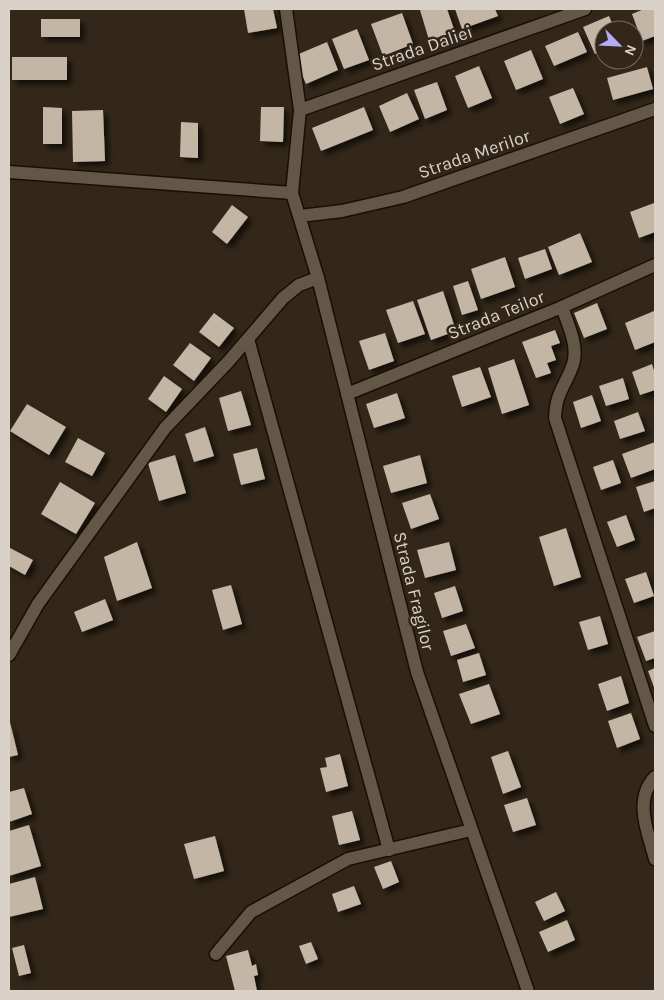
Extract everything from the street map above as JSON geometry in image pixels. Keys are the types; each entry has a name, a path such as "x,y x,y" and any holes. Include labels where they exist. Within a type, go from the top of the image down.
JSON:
{"street":[{"path":"9,172 292,193 300,110 286,9"},
{"name":"Strada Daliei","path":"300,110 586,9"},
{"name":"Strada Merilor","path":"300,216 342,211 403,197 655,110"},
{"name":"Strada Fragilor","path":"292,193 318,278 417,672 528,991"},
{"name":"Strada Teilor","path":"347,394 654,269"},
{"path":"9,655 38,604 165,428 248,339 283,298 299,285 318,278"},
{"path":"562,307 573,340 575,354 572,366 561,387 556,402 555,418 655,726"},
{"path":"248,339 389,850"},
{"path":"655,777 647,785 642,805 655,859"},
{"path":"216,954 251,912 348,859 472,830"}],"building":[{"path":"244,9 273,9 277,28 248,33"},
{"path":"447,9 455,32 429,40 420,10"},
{"path":"455,9 495,9 498,16 462,29"},
{"path":"644,9 655,9 655,36 644,40 644,20 634,20 632,14"},
{"path":"402,13 413,44 383,56 371,24"},
{"path":"609,16 611,20 600,20"},
{"path":"41,19 80,19 80,37 41,37"},
{"path":"594,22 594,52 583,27"},
{"path":"357,29 369,60 344,69 332,39"},
{"path":"578,32 587,52 554,66 545,46"},
{"path":"327,42 338,70 306,84 294,56"},
{"path":"531,50 543,79 516,90 504,61"},
{"path":"12,57 67,57 67,80 12,80"},
{"path":"479,66 492,98 468,108 455,76"},
{"path":"647,67 653,89 613,100 607,78 636,70 644,70 644,68"},
{"path":"437,82 447,110 425,119 414,90"},
{"path":"573,88 584,114 560,124 549,97"},
{"path":"407,93 419,119 390,132 379,106"},
{"path":"43,107 62,108 62,144 43,144"},
{"path":"261,107 284,107 283,142 260,141"},
{"path":"364,107 373,130 321,151 312,128"},
{"path":"103,110 105,161 73,162 72,111"},
{"path":"181,122 198,123 198,158 180,157"},
{"path":"654,203 655,232 639,238 630,212"},
{"path":"232,205 248,217 227,244 212,232"},
{"path":"580,233 592,262 559,275 548,247"},
{"path":"545,249 552,269 525,279 518,258"},
{"path":"505,257 515,287 481,299 471,269"},
{"path":"468,281 478,310 462,315 453,286"},
{"path":"443,291 456,331 431,340 417,300"},
{"path":"413,301 425,334 398,343 386,310"},
{"path":"597,303 607,329 584,338 574,313"},
{"path":"654,311 655,342 635,350 625,323"},
{"path":"214,313 234,328 219,347 199,332"},
{"path":"555,330 560,343 551,346 556,360 547,363 551,373 536,378 522,342"},
{"path":"385,333 394,361 369,370 359,341"},
{"path":"190,343 211,358 194,381 173,365"},
{"path":"514,359 529,405 502,414 488,368"},
{"path":"652,364 655,374 655,390 640,395 632,372"},
{"path":"480,367 491,397 462,407 452,376"},
{"path":"164,376 182,389 166,412 148,399"},
{"path":"623,378 629,399 606,406 599,386"},
{"path":"241,391 251,425 228,431 219,398"},
{"path":"397,393 405,418 374,428 366,404"},
{"path":"592,395 601,421 581,428 573,402"},
{"path":"27,404 66,427 49,455 10,431"},
{"path":"638,412 645,431 620,439 614,421"},
{"path":"205,427 214,456 194,462 185,434"},
{"path":"78,438 105,453 92,476 65,462"},
{"path":"655,442 655,469 631,478 622,454"},
{"path":"257,448 265,479 241,485 233,454"},
{"path":"175,455 186,493 159,501 148,463"},
{"path":"420,455 427,483 391,493 383,466"},
{"path":"613,460 621,483 601,490 593,467"},
{"path":"655,481 655,508 644,512 636,487"},
{"path":"60,482 95,503 76,534 41,514"},
{"path":"430,494 439,519 411,529 402,503"},
{"path":"626,515 635,540 617,547 607,522"},
{"path":"566,528 581,577 554,586 539,537"},
{"path":"137,542 152,588 117,601 104,557"},
{"path":"449,542 456,570 425,578 417,550"},
{"path":"10,548 33,560 25,575 9,566"},
{"path":"646,572 654,596 634,603 625,579"},
{"path":"231,585 242,624 223,630 212,590"},
{"path":"455,586 463,611 442,618 434,593"},
{"path":"105,599 113,620 82,632 74,612"},
{"path":"600,616 608,644 588,650 579,622"},
{"path":"466,624 475,648 451,656 443,631"},
{"path":"655,631 655,658 646,661 637,637"},
{"path":"479,653 486,675 463,682 457,660"},
{"path":"655,668 655,690 648,671"},
{"path":"621,676 629,703 607,711 598,684"},
{"path":"489,684 500,714 471,724 459,694"},
{"path":"631,713 640,739 617,748 608,721"},
{"path":"9,718 18,755 9,757"},
{"path":"508,751 521,787 503,794 491,757"},
{"path":"340,754 348,786 326,792 320,768 327,767 325,758"},
{"path":"24,788 32,814 9,822 9,792"},
{"path":"527,798 536,825 513,832 504,805"},
{"path":"352,811 360,840 339,845 332,816"},
{"path":"29,825 41,866 9,876 9,831"},
{"path":"215,836 224,871 194,879 184,844"},
{"path":"391,861 399,882 383,889 374,867"},
{"path":"35,877 43,909 9,917 9,884"},
{"path":"354,886 361,904 338,912 332,894"},
{"path":"556,892 565,911 544,921 535,902"},
{"path":"567,920 575,940 548,952 539,932"},
{"path":"311,942 318,959 306,964 299,946"},
{"path":"24,945 31,973 19,976 12,948"},
{"path":"248,950 252,966 256,964 258,975 254,976 257,991 235,991 226,956"}]}
